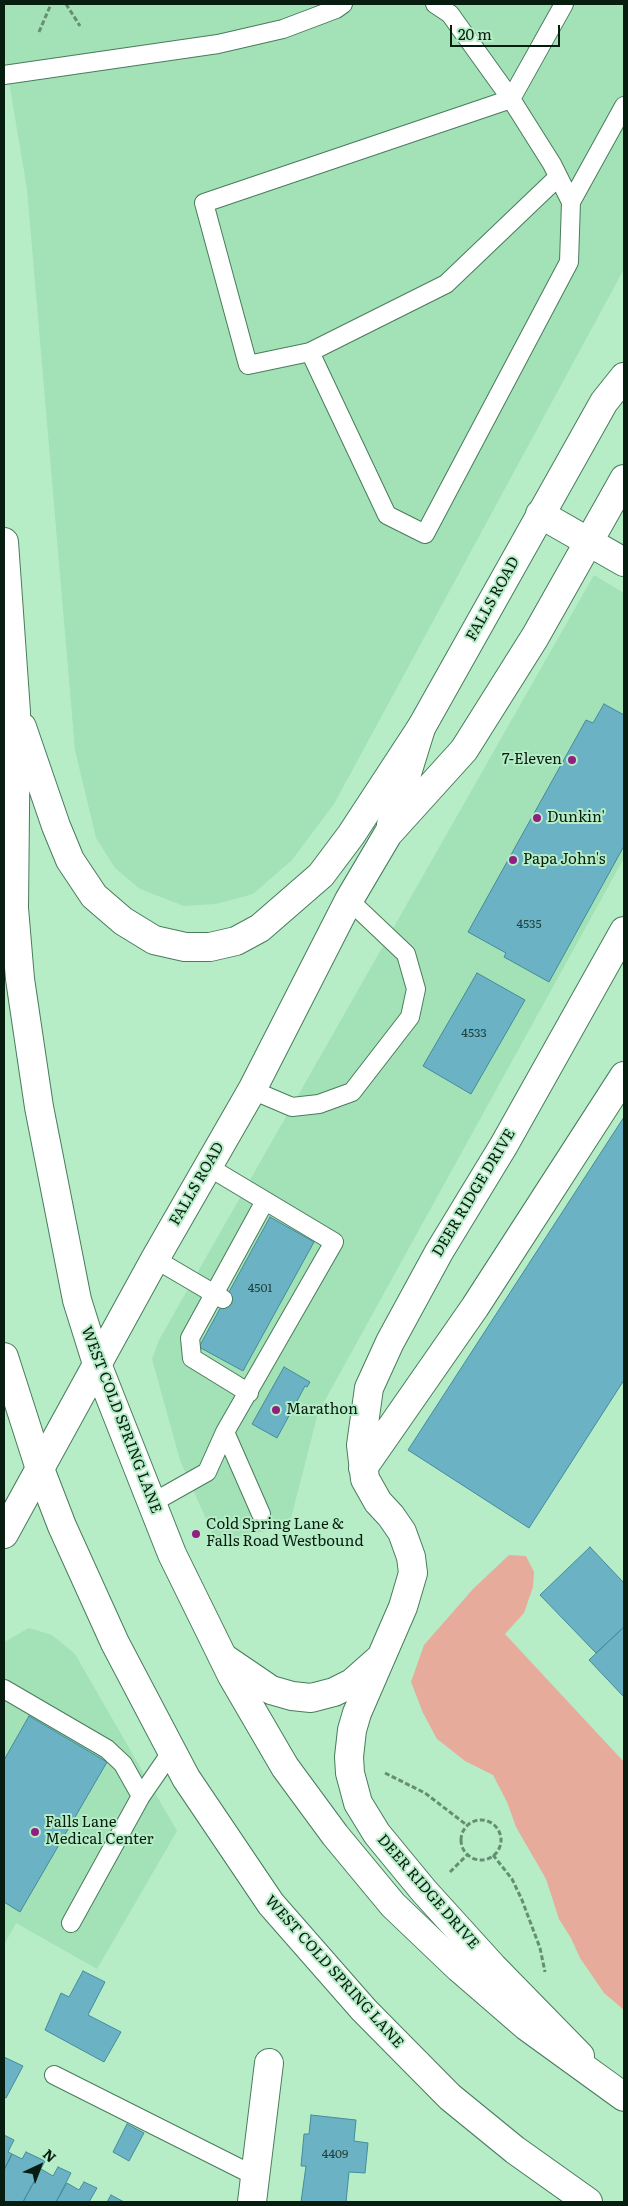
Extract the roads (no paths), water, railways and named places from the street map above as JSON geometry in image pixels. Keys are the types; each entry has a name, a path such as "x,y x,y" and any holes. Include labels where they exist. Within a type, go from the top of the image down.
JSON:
{"main road":[{"name":"FALLS ROAD","path":"388,834 421,728 604,402 624,377"},
{"name":"FALLS ROAD","path":"4,1534 155,1259 252,1090 349,900 388,834 464,750 535,637 624,478"},
{"path":"540,514 624,562"},
{"name":"WEST COLD SPRING LANE","path":"4,542 16,712 14,908 20,979 39,1107 77,1300 97,1364 172,1554 224,1658 285,1768 334,1835 393,1905 459,1968 526,2026 618,2093"},
{"path":"16,712 66,851 94,896 123,921 154,940 185,947 210,947 236,941 260,928 321,875 351,835 421,728"},
{"name":"DEER RIDGE DRIVE","path":"618,2093 493,1967 424,1891 377,1834 358,1802 350,1773 349,1746 357,1713 384,1654 411,1585 412,1574 411,1557 402,1532 371,1491 363,1468 361,1445 369,1388 390,1342 439,1252 504,1145 624,931"},
{"path":"363,1468 475,1308 624,1076"},
{"name":"WEST COLD SPRING LANE","path":"4,1357 40,1468 62,1526 115,1643 186,1778 271,1904 364,2010 450,2097 515,2150 588,2202"},
{"name":"DEER RIDGE DRIVE","path":"224,1658 271,1690 292,1696 311,1698 334,1692 352,1683 384,1654"},
{"path":"252,2202 269,2063"}],"lane":[{"path":"4,75 218,44 283,29 336,9 344,4"},
{"path":"434,4 450,14 511,99 552,164 571,202"},
{"path":"558,177 446,284 310,352 248,365 204,203 511,99 564,4"},
{"path":"310,352 387,515 425,534 570,262 571,202 624,106"},
{"path":"252,1090 292,1107 319,1104 352,1092 410,1017 416,989 406,954 349,900"},
{"path":"152,1502 207,1472 225,1432 249,1393 276,1329 304,1279 334,1242 207,1166"},
{"path":"249,1393 192,1358 190,1338 219,1297 247,1247 265,1201"},
{"path":"155,1259 219,1297"},
{"path":"225,1432 261,1514"},
{"path":"4,1689 107,1749 123,1764 142,1796"},
{"path":"72,1923 142,1796 172,1751"},
{"path":"54,2075 255,2176"}],"place":[{"name":"7-Eleven","path":"572,760"},
{"name":"Dunkin'","path":"537,818"},
{"name":"Papa John's","path":"513,860"},
{"name":"Marathon","path":"276,1410"},
{"name":"Cold Spring Lane & Falls Road Westbound","path":"196,1534"},
{"name":"Falls Lane Medical Center","path":"35,1832"}]}
